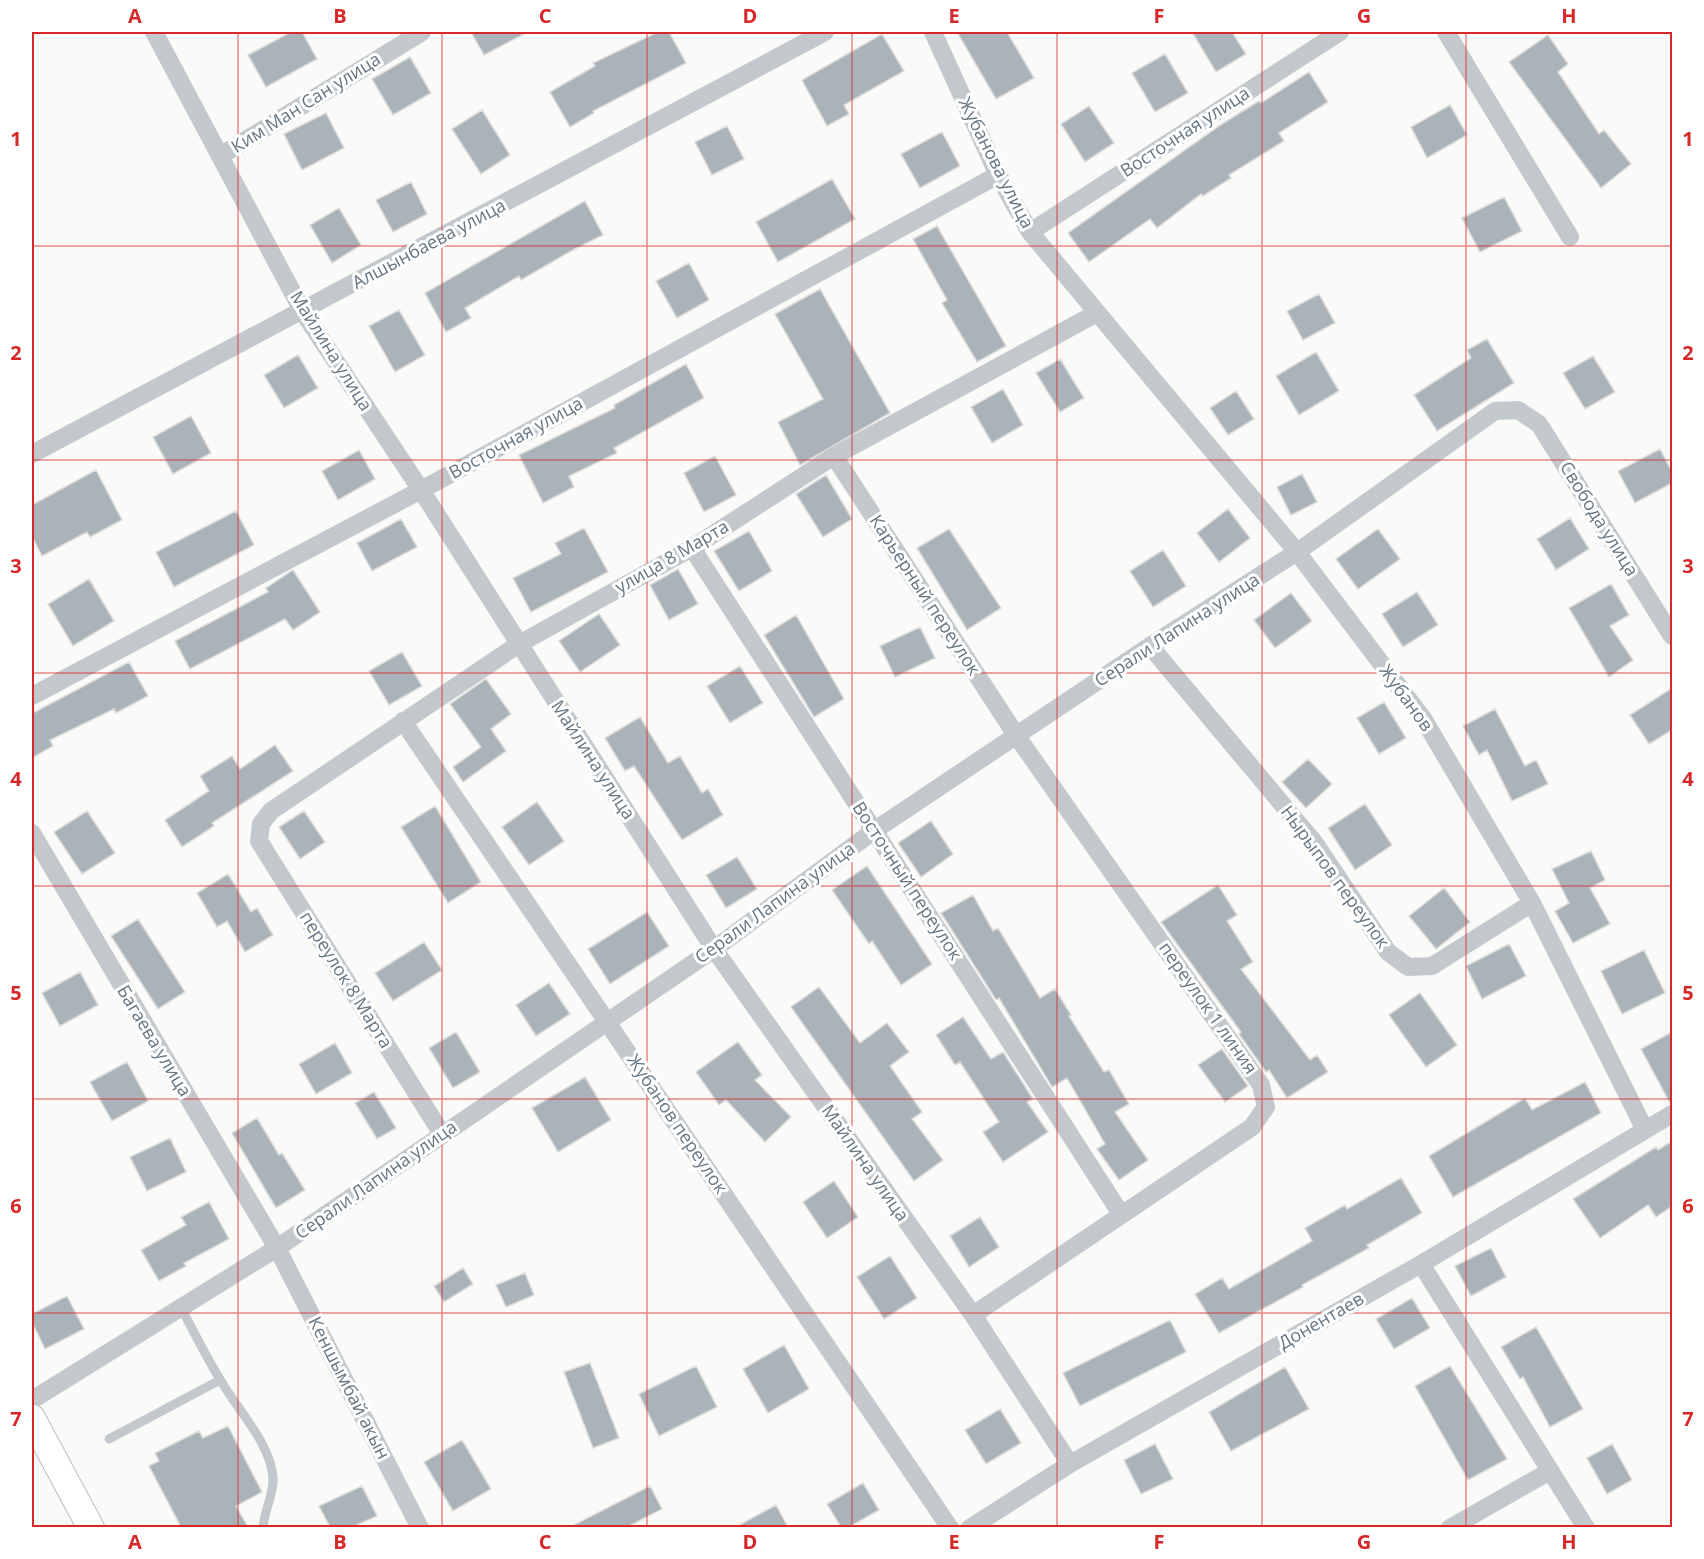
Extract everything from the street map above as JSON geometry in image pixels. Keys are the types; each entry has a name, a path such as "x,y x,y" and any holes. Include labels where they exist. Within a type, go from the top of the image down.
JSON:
{"street":[{"name":"Майлина улица","path":"154,32 303,312 421,490 714,949 973,1315 1070,1464"},
{"name":"Ким Ман Сан улица","path":"220,156 422,32"},
{"name":"Алшынбаева улица","path":"32,454 303,312 825,32"},
{"name":"Жубанова улица","path":"933,32 998,175 1030,232 1097,313"},
{"name":"Восточная улица","path":"1030,232 1340,32"},
{"path":"1446,32 1570,237"},
{"name":"Восточная улица","path":"32,696 421,490 998,175"},
{"name":"улица 8 Марта","path":"261,824 271,811 519,644 692,548 834,456 1097,313"},
{"name":"Жубанов","path":"1097,313 1297,552 1424,720 1532,903 1645,1130"},
{"name":"Серали Лапина улица","path":"32,1400 277,1248 714,949 875,830 1150,646 1297,552 1496,411 1518,410"},
{"name":"Свобода улица","path":"1518,410 1539,424 1672,636"},
{"name":"Карьерный переулок","path":"834,456 1016,735"},
{"name":"Восточный переулок","path":"692,548 1121,1214"},
{"name":"Нырыпов переулок","path":"1150,646 1314,842 1389,952 1408,967 1432,966 1532,903"},
{"name":"Жубанов переулок","path":"403,721 950,1527"},
{"name":"переулок 1 линия","path":"973,1315 1252,1127 1266,1107 1262,1085 1016,735"},
{"name":"переулок 8 Марта","path":"261,824 259,841 442,1134"},
{"name":"Багаева улица","path":"32,833 277,1248"},
{"name":"Донентаев","path":"970,1527 1070,1464 1421,1264 1672,1114"},
{"name":"Кеншымбай акын","path":"277,1248 420,1527"},
{"path":"1421,1264 1586,1527"},
{"path":"32,1418 91,1527"},
{"path":"1450,1527 1550,1471"}],"lane":[{"path":"181,1308 220,1380 249,1422 271,1467 273,1481 264,1512 263,1527"},
{"path":"109,1439 220,1380"}],"building":[{"path":"291,32 302,32 317,59 266,87 248,55"},
{"path":"471,32 528,32 484,55"},
{"path":"658,32 669,32 686,63 593,111 594,113 570,127 550,92 595,66 593,63"},
{"path":"957,32 1007,32 1034,78 996,99"},
{"path":"1192,32 1232,32 1246,54 1216,72"},
{"path":"882,34 904,71 844,105 849,114 827,126 802,80"},
{"path":"1548,35 1568,64 1558,72 1599,134 1604,130 1631,164 1601,188 1509,62"},
{"path":"1165,54 1188,93 1155,112 1132,73"},
{"path":"410,57 431,93 393,115 372,79"},
{"path":"1309,72 1328,102 1279,133 1284,141 1229,175 1231,178 1203,196 1201,194 1157,228 1150,219 1089,262 1068,233 1222,124 1259,101 1261,103"},
{"path":"1450,105 1467,135 1427,158 1411,127"},
{"path":"1089,106 1114,143 1085,162 1061,124"},
{"path":"482,110 510,155 481,174 452,129"},
{"path":"326,113 344,148 302,170 284,134"},
{"path":"727,126 744,159 712,175 695,142"},
{"path":"942,132 960,166 920,188 901,154"},
{"path":"832,179 855,219 778,262 756,222"},
{"path":"411,182 427,214 393,232 376,200"},
{"path":"1504,197 1522,231 1480,252 1462,218"},
{"path":"585,201 603,235 521,280 519,276 465,308 471,318 446,332 425,293"},
{"path":"339,208 361,245 332,263 310,225"},
{"path":"937,226 1006,346 977,362 942,303 947,300 913,239"},
{"path":"689,263 709,300 677,318 656,281"},
{"path":"820,289 890,413 800,465 778,422 823,399 775,314"},
{"path":"1319,294 1335,323 1303,340 1287,311"},
{"path":"399,310 425,355 395,372 369,326"},
{"path":"1487,339 1514,383 1437,431 1414,395 1471,358 1467,350"},
{"path":"1316,352 1339,391 1299,415 1276,376"},
{"path":"298,355 318,388 284,408 264,375"},
{"path":"1593,356 1615,392 1585,409 1563,373"},
{"path":"1060,359 1084,398 1060,412 1036,373"},
{"path":"686,364 704,398 614,448 617,453 569,476 574,487 543,503 519,455 615,408 614,405"},
{"path":"1003,389 1023,425 992,443 971,407"},
{"path":"1236,391 1254,419 1228,435 1210,408"},
{"path":"191,416 211,453 173,474 153,437"},
{"path":"1660,449 1672,472 1672,483 1635,503 1618,471"},
{"path":"359,450 375,479 338,500 322,471"},
{"path":"715,456 736,495 704,512 684,473"},
{"path":"96,470 122,520 90,537 87,532 42,556 32,536 32,505"},
{"path":"1302,474 1317,502 1291,515 1277,487"},
{"path":"826,475 852,519 823,537 796,494"},
{"path":"1228,509 1250,538 1219,562 1197,533"},
{"path":"236,511 254,545 174,587 156,552"},
{"path":"1570,518 1589,549 1556,570 1537,539"},
{"path":"401,519 417,547 372,571 357,543"},
{"path":"584,528 608,572 531,612 513,578 561,554 555,543"},
{"path":"949,529 1001,608 967,630 917,548"},
{"path":"1378,529 1400,559 1358,589 1336,559"},
{"path":"749,531 772,571 739,591 714,551"},
{"path":"1163,550 1186,586 1153,607 1130,571"},
{"path":"678,569 698,604 669,620 650,585"},
{"path":"293,570 320,612 293,630 285,619 190,669 175,641 268,592 266,588"},
{"path":"89,579 114,621 73,646 48,604"},
{"path":"1611,584 1629,615 1610,626 1633,660 1609,677 1569,608"},
{"path":"1417,592 1438,625 1403,647 1382,614"},
{"path":"1291,593 1312,621 1275,648 1254,620"},
{"path":"599,614 620,645 580,672 559,641"},
{"path":"796,615 844,699 814,717 764,635"},
{"path":"920,627 935,658 895,677 880,646"},
{"path":"402,652 422,686 389,705 369,671"},
{"path":"129,662 148,696 116,713 114,709 50,740 53,746 32,758 32,707 35,712"},
{"path":"740,666 763,703 730,723 707,686"},
{"path":"486,679 511,714 491,729 506,751 463,782 453,767 481,747 450,704"},
{"path":"1672,688 1672,730 1649,744 1630,715"},
{"path":"1384,702 1406,738 1379,754 1357,718"},
{"path":"1495,709 1525,766 1536,760 1548,784 1512,801 1487,750 1479,755 1463,726"},
{"path":"640,717 668,763 680,756 702,793 708,789 723,815 682,840 634,766 625,771 605,738"},
{"path":"275,745 293,771 212,823 214,826 182,847 165,820 209,791 200,776 232,756 240,769"},
{"path":"1308,759 1332,784 1306,808 1282,782"},
{"path":"537,802 564,841 529,865 502,827"},
{"path":"1365,804 1392,845 1355,870 1328,828"},
{"path":"435,806 481,882 448,903 401,827"},
{"path":"87,811 115,853 82,874 54,832"},
{"path":"304,811 325,842 300,859 279,827"},
{"path":"931,821 953,854 921,877 898,843"},
{"path":"1591,851 1605,880 1590,888 1610,924 1573,943 1555,911 1569,903 1552,869"},
{"path":"737,857 757,889 726,908 706,875"},
{"path":"867,866 932,964 901,985 872,941 869,944 832,890"},
{"path":"228,874 251,912 257,908 273,935 245,952 227,921 217,927 197,893"},
{"path":"1218,885 1237,915 1227,921 1253,962 1241,969 1310,1060 1317,1055 1328,1072 1287,1098 1269,1070 1266,1072 1239,1034 1241,1032 1161,922"},
{"path":"1444,888 1470,922 1436,949 1409,916"},
{"path":"973,895 993,931 998,928 1040,998 1055,989 1104,1072 1109,1070 1129,1104 1115,1112 1148,1160 1119,1180 1097,1149 1105,1144 1067,1078 1052,1087 999,998 996,1000 941,913"},
{"path":"647,912 669,946 610,984 588,949"},
{"path":"138,919 185,992 158,1009 111,936"},
{"path":"424,942 442,970 393,1001 375,973"},
{"path":"1509,944 1526,976 1482,999 1466,966"},
{"path":"1644,950 1665,993 1622,1014 1601,971"},
{"path":"80,972 98,1005 60,1026 42,993"},
{"path":"549,983 570,1014 536,1036 516,1005"},
{"path":"819,987 860,1043 887,1023 909,1052 890,1066 922,1112 912,1119 943,1160 914,1181 791,1007"},
{"path":"1420,993 1457,1045 1426,1067 1389,1015"},
{"path":"963,1017 991,1059 1003,1052 1033,1099 1027,1102 1048,1132 1003,1162 983,1132 999,1122 960,1062 955,1065 936,1035"},
{"path":"456,1032 480,1072 453,1088 429,1048"},
{"path":"1672,1032 1672,1103 1670,1103 1641,1049"},
{"path":"738,1042 762,1075 755,1080 791,1117 765,1142 726,1100 719,1105 696,1072"},
{"path":"335,1043 352,1073 316,1094 299,1064"},
{"path":"1222,1049 1248,1086 1225,1102 1198,1065"},
{"path":"127,1062 148,1101 112,1121 90,1082"},
{"path":"585,1077 611,1120 558,1152 532,1108"},
{"path":"1585,1082 1601,1113 1453,1197 1429,1156 1525,1098 1532,1110"},
{"path":"374,1092 396,1128 377,1139 355,1103"},
{"path":"257,1118 279,1155 282,1153 305,1190 276,1208 232,1133"},
{"path":"170,1138 186,1172 147,1191 130,1157"},
{"path":"1672,1141 1672,1206 1656,1217 1648,1205 1600,1238 1573,1199 1656,1147 1658,1150"},
{"path":"1401,1178 1422,1213 1367,1245 1369,1248 1219,1333 1195,1294 1222,1278 1229,1289 1312,1241 1305,1228 1345,1205 1347,1209"},
{"path":"834,1181 858,1217 827,1238 803,1202"},
{"path":"209,1202 229,1239 184,1263 186,1266 159,1281 141,1250 186,1225 181,1217"},
{"path":"980,1217 999,1247 969,1267 950,1236"},
{"path":"1491,1248 1506,1277 1471,1296 1455,1266"},
{"path":"890,1256 917,1298 884,1319 857,1277"},
{"path":"463,1268 473,1284 444,1302 434,1286"},
{"path":"525,1273 534,1295 506,1307 496,1285"},
{"path":"67,1296 84,1329 45,1349 32,1322 32,1314"},
{"path":"1412,1298 1430,1328 1394,1349 1376,1319"},
{"path":"1170,1320 1186,1352 1080,1406 1063,1373"},
{"path":"1536,1327 1583,1409 1550,1427 1523,1377 1520,1379 1501,1347"},
{"path":"784,1345 809,1389 768,1413 743,1369"},
{"path":"590,1363 619,1438 593,1448 564,1372"},
{"path":"696,1366 717,1407 659,1436 639,1394"},
{"path":"1450,1366 1507,1459 1468,1480 1415,1386"},
{"path":"1285,1367 1309,1409 1231,1451 1209,1412"},
{"path":"1000,1409 1021,1443 986,1464 965,1430"},
{"path":"228,1426 262,1492 236,1506 248,1527 181,1527 149,1466 159,1461 155,1453 199,1431 203,1438"},
{"path":"462,1440 491,1489 453,1511 424,1462"},
{"path":"1155,1444 1173,1479 1141,1494 1124,1460"},
{"path":"1612,1444 1632,1480 1607,1494 1587,1458"},
{"path":"863,1483 879,1510 849,1527 841,1527 827,1504"},
{"path":"362,1486 377,1516 352,1527 330,1527 319,1506"},
{"path":"650,1486 662,1509 627,1527 570,1527"},
{"path":"776,1505 788,1527 736,1527"}]}
